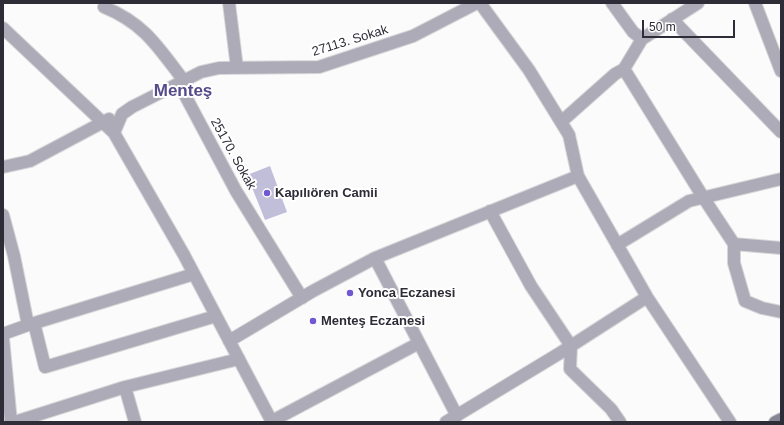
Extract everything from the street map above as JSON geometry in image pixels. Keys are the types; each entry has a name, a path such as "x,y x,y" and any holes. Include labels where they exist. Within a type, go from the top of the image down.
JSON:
{"main road":[{"path":"775,422 781,419"}],"street":[{"path":"229,3 237,68"},
{"path":"478,3 529,70 569,135 578,176 647,297 730,422"},
{"name":"27113. Sokak","path":"3,167 30,161 102,121 122,114 132,107 201,72 219,68 319,67 413,36 478,3"},
{"path":"612,3 633,32 642,39"},
{"path":"561,122 615,74 624,69 642,39 698,3"},
{"path":"755,3 781,71"},
{"name":"25170. Sokak","path":"104,7 121,8 140,26 160,49 181,83 236,192 302,298"},
{"path":"672,19 781,132"},
{"path":"3,28 114,133 194,274 272,421 419,343"},
{"path":"624,69 703,197 734,244 734,263 745,301 762,308 781,312"},
{"path":"114,133 122,114"},
{"path":"229,341 302,298 375,258 578,176"},
{"path":"617,245 689,201 781,179"},
{"path":"490,211 531,286 571,346 570,369 611,409 620,422"},
{"path":"3,215 31,324 45,368 216,316"},
{"path":"734,244 781,248"},
{"path":"375,258 457,416"},
{"path":"3,334 194,274"},
{"path":"446,422 571,346 647,297"},
{"path":"3,338 11,422"},
{"path":"15,422 125,387 239,359"},
{"path":"125,387 136,422"}],"building":[{"name":"Kapılıören Camii","path":"270,166 287,212 265,220 247,175"}],"place":[{"name":"Kapılıören Camii","path":"267,193"},
{"name":"Yonca Eczanesi","path":"350,293"},
{"name":"Menteş Eczanesi","path":"313,321"}],"district":[{"name":"Menteş","path":"183,91"}]}
